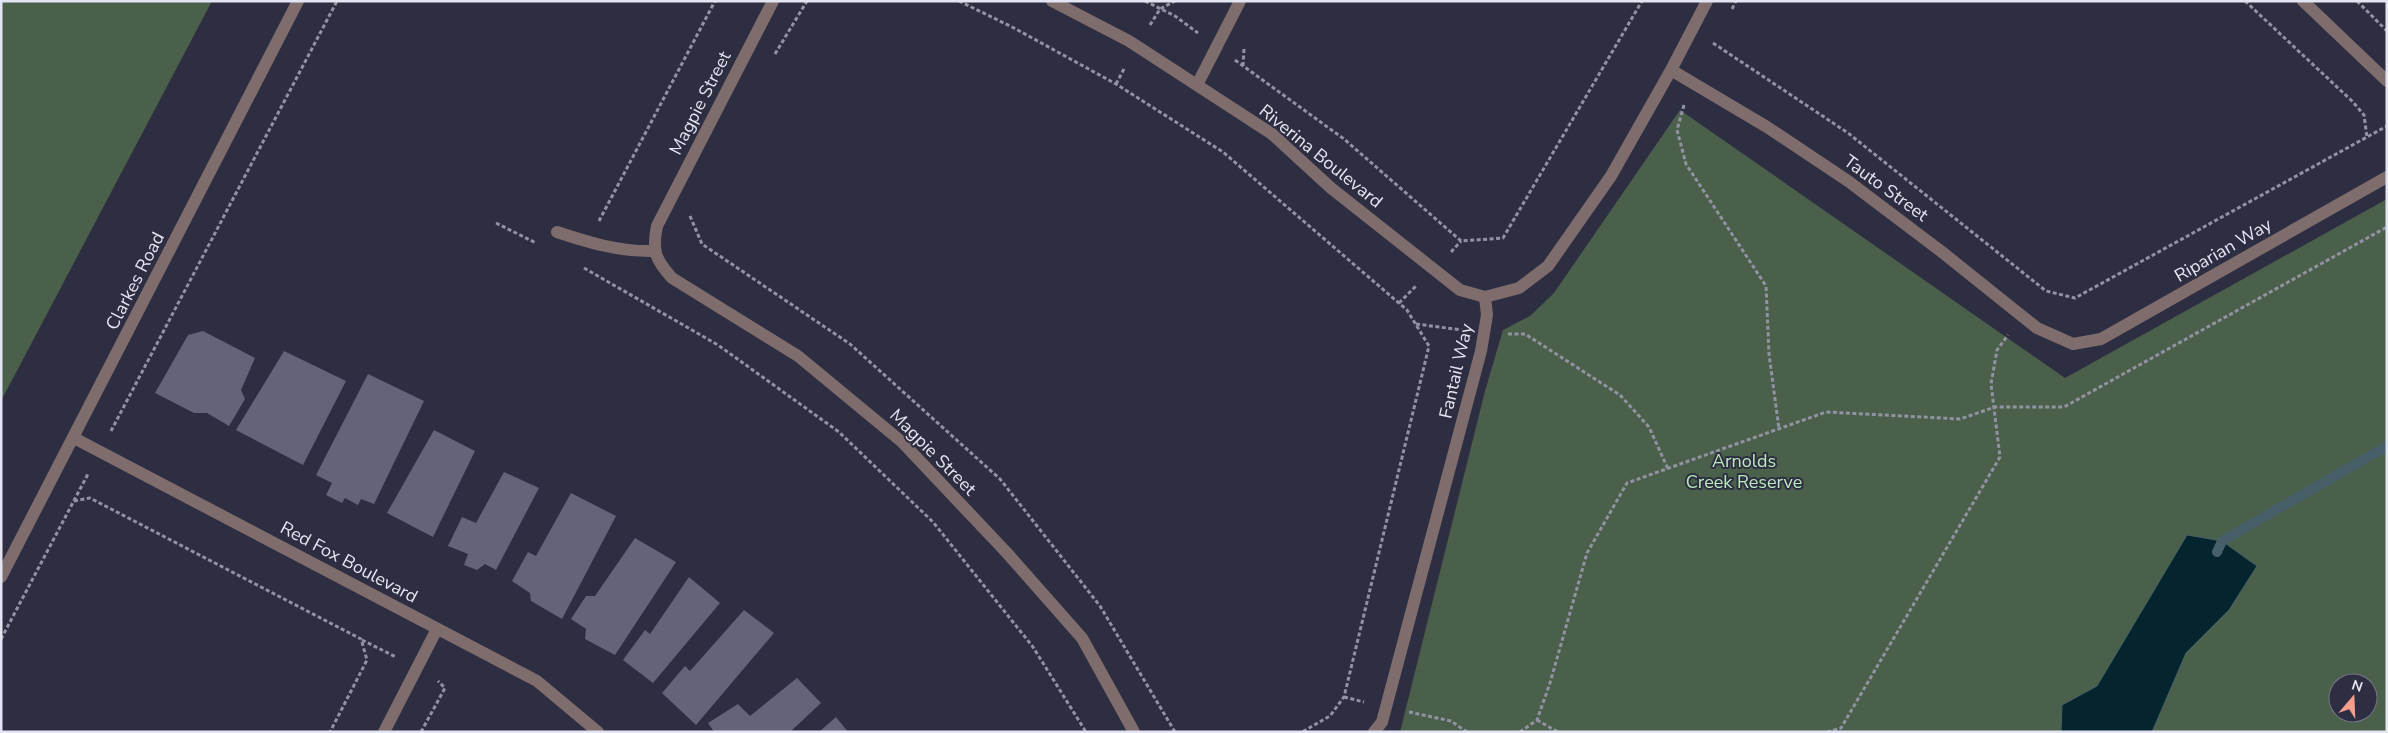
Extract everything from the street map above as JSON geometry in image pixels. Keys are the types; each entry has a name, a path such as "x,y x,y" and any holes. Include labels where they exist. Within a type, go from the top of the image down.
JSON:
{"street":[{"name":"Clarkes Road","path":"1,577 298,1"},
{"name":"Magpie Street","path":"773,1 657,226 654,251 660,264 672,278 798,356 902,442 1007,553 1082,638 1134,732"},
{"name":"Riverina Boulevard","path":"1052,1 1130,41 1272,134 1331,188 1460,290 1484,297"},
{"path":"1197,85 1240,1"},
{"path":"1484,297 1519,288 1548,266 1611,176 1671,70 1707,1"},
{"path":"2303,1 2387,80"},
{"name":"Tauto Street","path":"1671,70 1767,127 1848,181 1942,252 2037,328 2073,344"},
{"name":"Riparian Way","path":"2073,344 2101,339 2387,177"},
{"path":"557,232 619,250 654,251"},
{"name":"Fantail Way","path":"1374,732 1382,722 1484,333 1487,315 1484,297"},
{"name":"Red Fox Boulevard","path":"74,438 538,681 598,732"},
{"path":"384,732 437,629"}],"path":[{"path":"1,639 337,1"},
{"path":"772,60 807,1"},
{"path":"959,1 1014,28 1116,84 1223,152 1408,310 1429,346 1344,697 1330,716 1302,732"},
{"path":"1144,1 1175,16 1344,139 1461,241 1504,238 1642,1"},
{"path":"1729,15 1736,1"},
{"path":"2246,1 2352,101 2364,115 2368,138"},
{"path":"2357,1 2387,31"},
{"path":"1717,36 1685,103 1677,130 1686,164 1766,286 1769,354 1779,428"},
{"path":"1713,44 1848,133 2046,292 2075,298 2387,126"},
{"path":"689,214 702,244 850,344 1000,479 1100,606 1176,732"},
{"path":"1520,732 1537,720 1550,683 1587,553 1627,483 1826,412 1960,419 1995,407 2064,407 2387,227"},
{"path":"1827,732 1841,728 2000,457 1991,384 1997,350 2046,292"},
{"path":"1416,324 1484,333 1525,334 1620,394 1649,427 1668,469"},
{"path":"74,501 90,498 361,639 367,660 330,732"},
{"path":"1537,720 1558,732"}],"green space":[{"path":"1,1 212,1 1,401"},
{"name":"Arnolds Creek Reserve","path":"1680,110 2065,378 2387,199 2387,732 1400,732 1485,391 1503,330 1530,316 1554,293"}],"water":[{"path":"2187,535 2222,541 2257,566 2229,610 2186,653 2152,732 2061,732 2062,705 2097,686"}],"building":[{"path":"203,331 255,358 241,390 245,399 229,426 207,413 194,413 155,393 188,335"},
{"path":"284,351 346,381 303,465 236,430"},
{"path":"368,374 424,401 374,504 361,499 358,505 345,498 342,503 326,495 332,483 316,475"},
{"path":"434,430 475,451 433,537 387,513"},
{"path":"504,472 539,488 496,570 485,564 477,570 464,565 468,554 448,546 462,517 476,523"},
{"path":"571,493 616,516 562,619 531,601 530,593 512,581 528,552 536,556"},
{"path":"635,538 676,562 615,655 585,639 586,629 571,619 586,596 595,596"},
{"path":"689,577 720,603 653,683 623,660 645,630 650,634"},
{"path":"744,610 774,633 696,725 662,693 685,666 690,671"},
{"path":"797,678 821,703 790,732 714,732 708,723 738,704 750,716"},
{"path":"836,717 848,732 819,732"}],"waterway":[{"path":"2217,552 2222,541 2387,446"}]}
